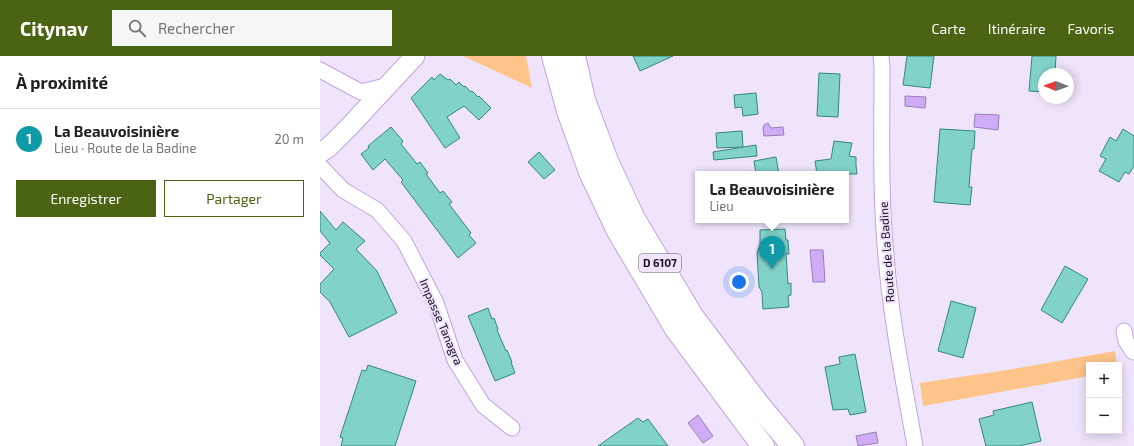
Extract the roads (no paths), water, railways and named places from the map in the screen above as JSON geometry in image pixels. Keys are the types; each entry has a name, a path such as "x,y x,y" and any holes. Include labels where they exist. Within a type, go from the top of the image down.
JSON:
{"highway":[{"name":"D 6107","path":"553,56 568,111 590,172 618,231 676,329 763,446"},
{"name":"D 6107","path":"574,56 584,100 607,160 634,219 692,316 754,398 793,446"}],"street":[{"path":"320,153 329,147 343,133 415,56"},
{"name":"Route de la Badine","path":"881,56 882,187 886,256 892,317 915,446"},
{"path":"320,70 361,92 389,85"},
{"name":"Impasse Tanagra","path":"320,166 344,190 377,210 404,241 436,303 455,360 484,405 512,428"},
{"path":"1124,332 1126,341 1133,352 1134,351"}],"place":[{"name":"La Beauvoisinière","path":"772,269"}]}
